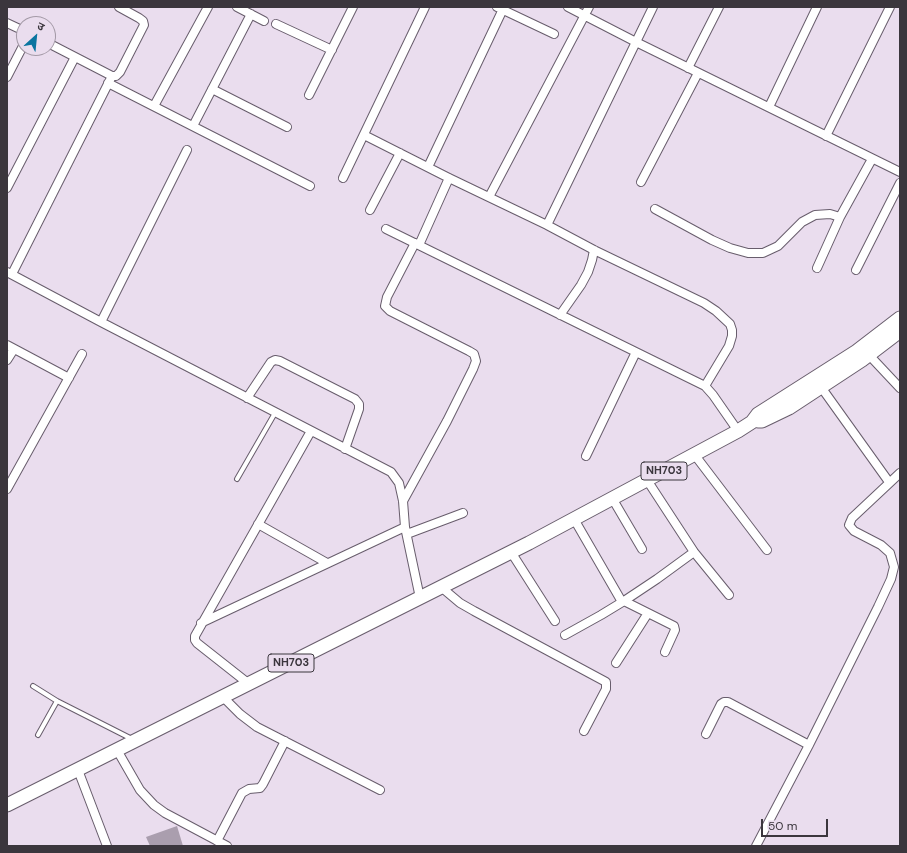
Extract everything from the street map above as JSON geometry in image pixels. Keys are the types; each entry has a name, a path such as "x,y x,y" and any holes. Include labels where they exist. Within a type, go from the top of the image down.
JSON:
{"highway":[{"name":"NH703","path":"7,805 511,552 738,431 752,422 758,414 857,351 900,318"},
{"name":"NH703","path":"752,422 762,421 789,408 869,354 900,331"}],"street":[{"path":"119,7 139,18 144,25 120,72 110,80 9,273 275,413 391,472 399,483 403,501 406,530 420,598"},
{"path":"154,106 208,7"},
{"path":"237,7 264,21"},
{"path":"343,178 425,7"},
{"path":"568,7 698,73 900,172"},
{"path":"489,196 589,7"},
{"path":"547,225 653,7"},
{"path":"688,68 719,7"},
{"path":"769,108 817,7"},
{"path":"826,136 890,7"},
{"path":"309,95 351,8"},
{"path":"428,167 502,8 554,34"},
{"path":"193,126 251,14"},
{"path":"276,24 332,50"},
{"path":"56,47 75,57 154,106 310,186"},
{"path":"7,77 18,56"},
{"path":"7,188 75,57"},
{"path":"641,182 698,73"},
{"path":"212,90 287,127"},
{"path":"364,134 449,178 489,196 594,250 704,303 716,311 730,324 732,336 729,346 705,386"},
{"path":"101,322 187,150"},
{"path":"370,210 400,153"},
{"path":"817,268 840,218 872,158"},
{"path":"403,501 447,421 476,361 474,354 390,311 385,306 387,297 417,244 449,178"},
{"path":"856,270 900,183"},
{"path":"655,209 712,240 730,248 748,253 763,253 778,246 802,222 815,214 830,214 840,218"},
{"path":"386,229 705,386 738,431"},
{"path":"560,315 581,285 588,272 594,250"},
{"path":"7,360 10,347 69,378"},
{"path":"586,456 636,352"},
{"path":"7,489 82,354"},
{"path":"869,354 900,388"},
{"path":"247,398 271,362 275,360 280,361 355,399 359,404 359,409 345,449"},
{"path":"821,387 889,482"},
{"path":"249,684 197,643 195,636 311,431"},
{"path":"694,454 767,550"},
{"path":"756,846 809,745 893,574 894,567 892,557 887,549 854,531 849,525 852,518 900,473"},
{"path":"646,480 694,552 729,595"},
{"path":"612,498 642,549"},
{"path":"201,623 327,563 406,530 463,513"},
{"path":"574,519 623,601 670,624 675,628 665,652"},
{"path":"258,524 327,563"},
{"path":"511,552 555,621"},
{"path":"565,635 623,601 657,579 694,552"},
{"path":"441,587 460,603 606,682 606,689 584,731"},
{"path":"616,663 648,613"},
{"path":"223,697 248,721 380,790"},
{"path":"706,734 721,704 728,702 809,745"},
{"path":"217,841 242,793 248,789 260,788 285,741"},
{"path":"117,750 140,790 154,805 165,813 227,846"},
{"path":"78,770 105,845"}],"lane":[{"path":"237,479 275,413"},
{"path":"33,686 57,701 136,741"},
{"path":"38,735 57,701"}],"building":[{"path":"177,826 183,846 150,846 146,837"}]}
